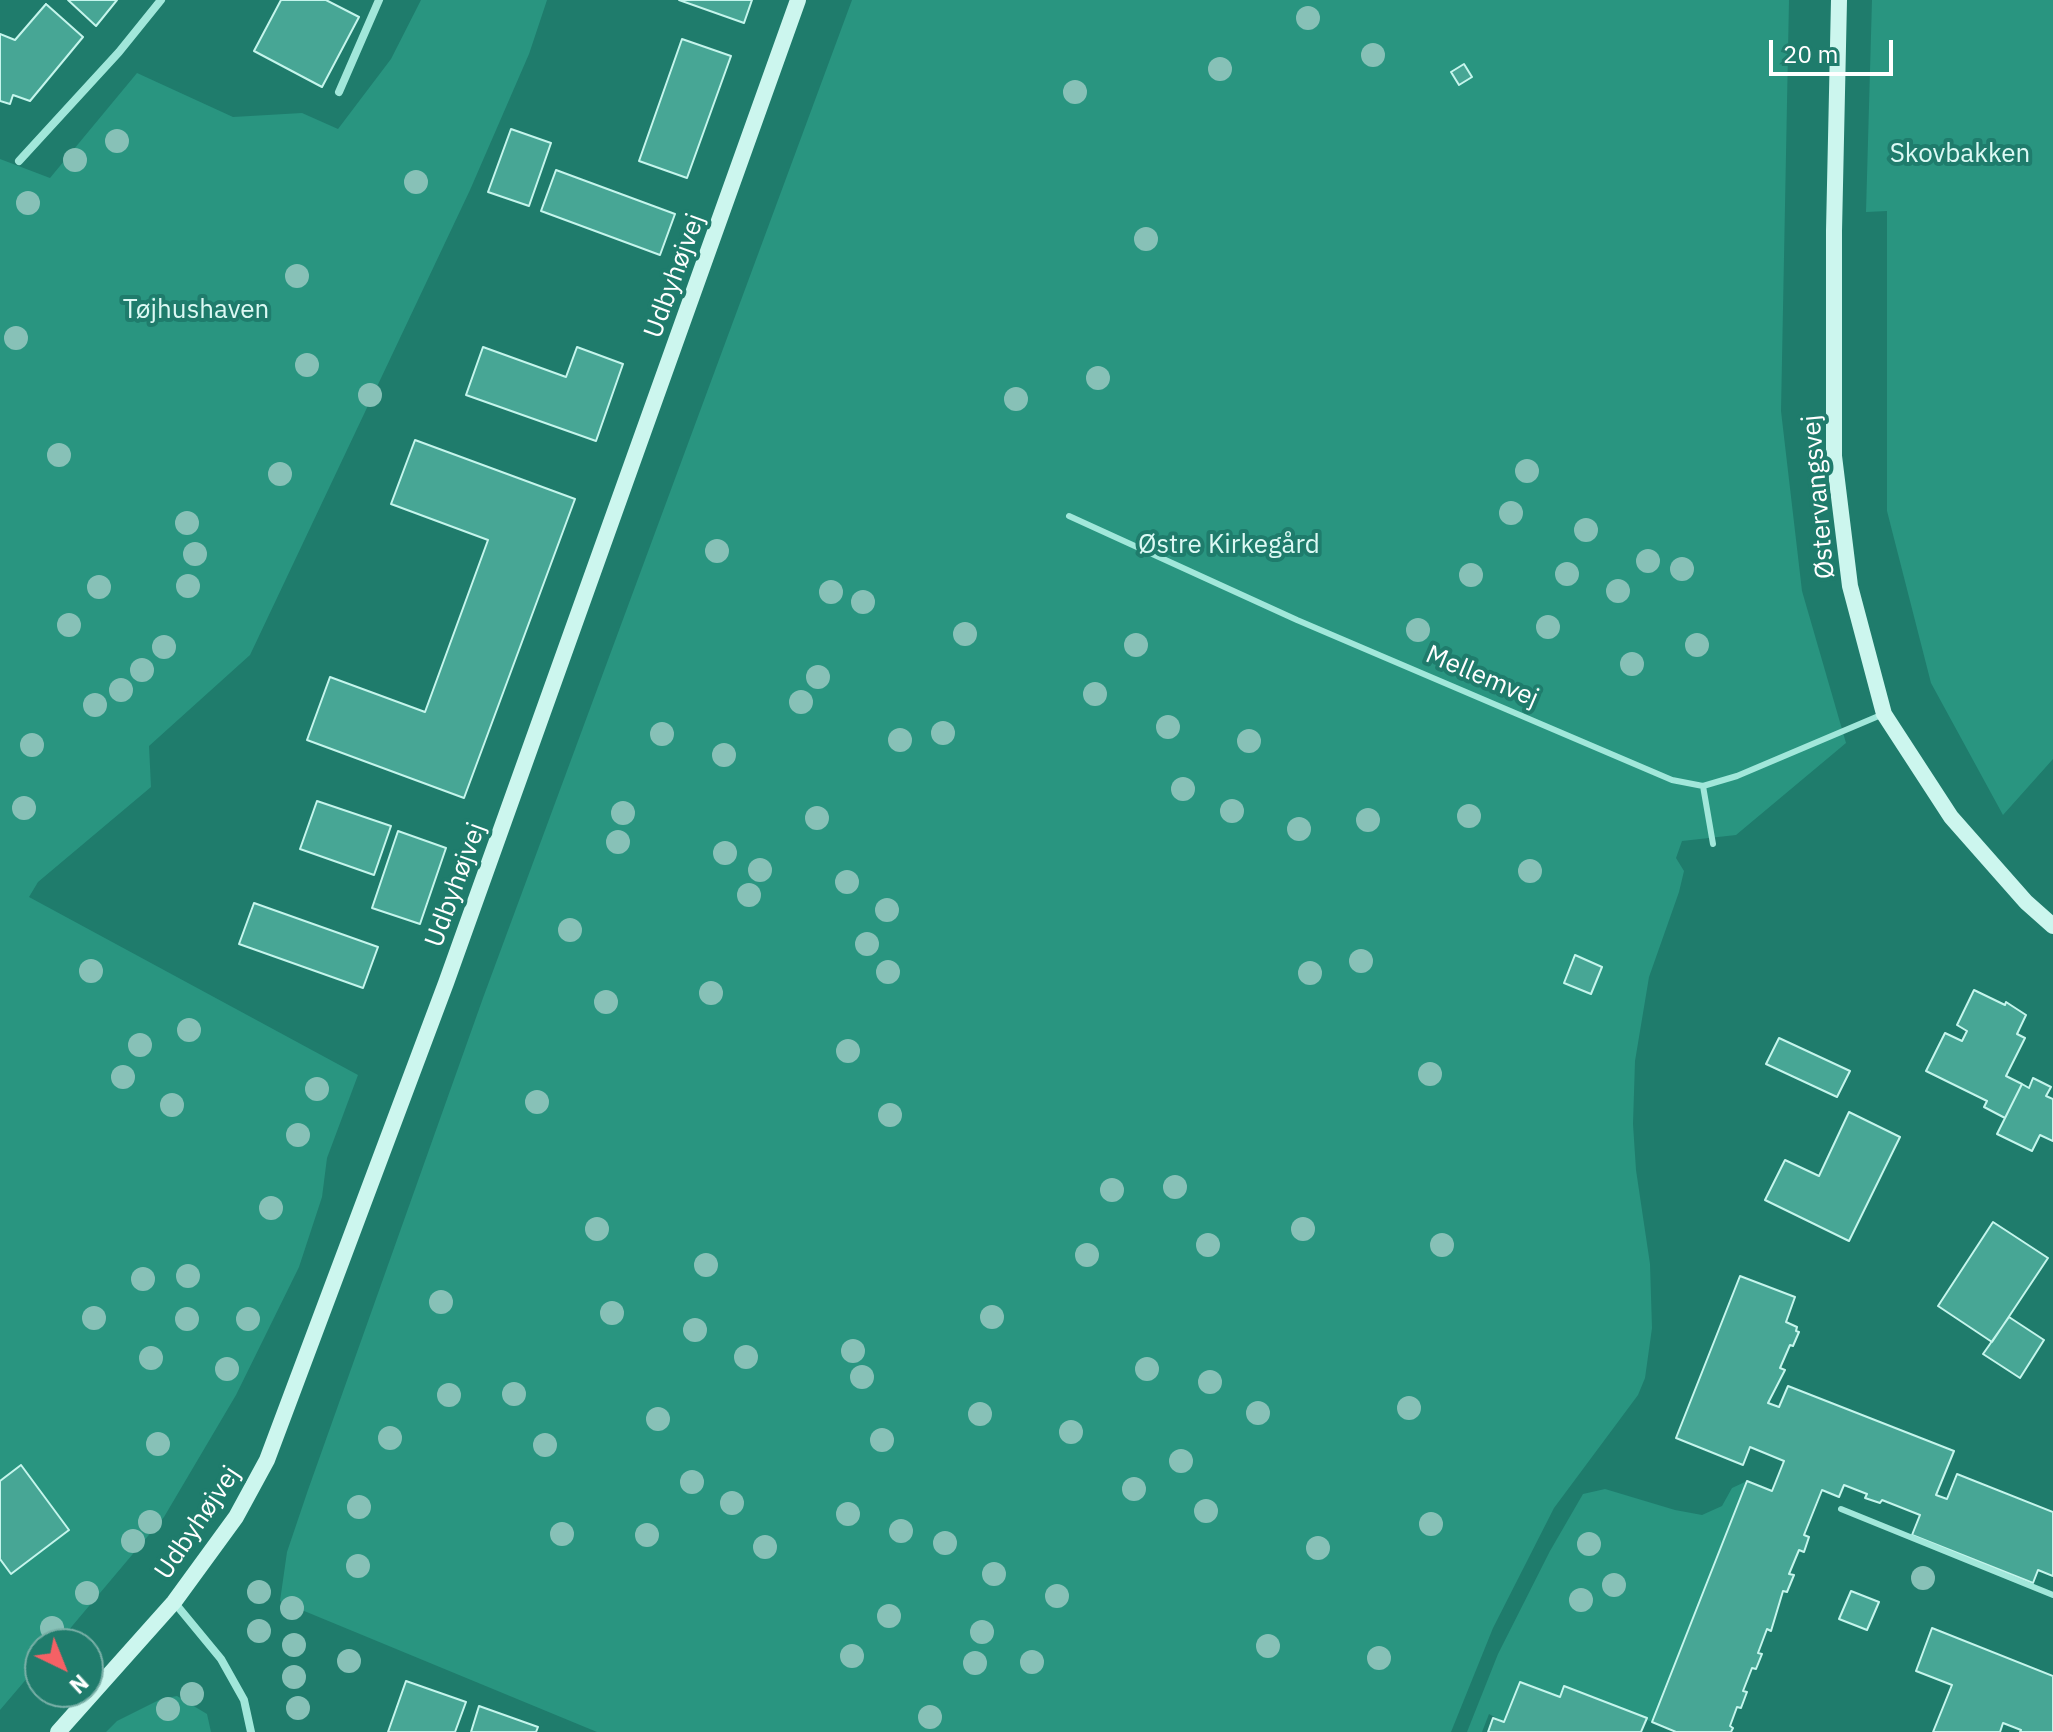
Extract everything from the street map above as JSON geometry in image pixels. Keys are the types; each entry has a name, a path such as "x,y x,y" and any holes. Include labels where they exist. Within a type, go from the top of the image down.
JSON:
{"street":[{"path":"19,161 119,52 161,0"},
{"path":"339,92 379,0"},
{"name":"Udbyhøjvej","path":"58,1732 174,1602 236,1517 267,1460 452,968 798,0"},
{"name":"Østervangsvej","path":"1839,0 1834,231 1834,456 1850,586 1884,714 1951,817 2026,902 2053,926"},
{"path":"174,1602 221,1659 244,1700 251,1732"}],"lane":[{"name":"Mellemvej","path":"1069,516 1311,626 1672,780 1703,786"},
{"path":"1713,844 1703,786 1737,776 1884,714"},
{"path":"1841,1509 2053,1595"}],"green space":[{"name":"Tøjhushaven","path":"421,0 547,0 529,54 470,190 250,655 149,746 151,787 38,882 29,897 358,1075 327,1158 322,1197 299,1267 236,1395 164,1517 70,1628 24,1628 24,1682 0,1710 0,159 50,178 137,73 233,117 302,113 338,129 391,59"},
{"name":"Østre Kirkegård","path":"852,0 1789,0 1781,411 1802,591 1846,743 1736,835 1682,841 1676,858 1684,871 1649,977 1635,1061 1633,1124 1636,1170 1650,1264 1652,1328 1645,1378 1638,1395 1554,1508 1493,1628 1451,1732 597,1732 280,1601 287,1552 483,998"},
{"name":"Skovbakken","path":"1872,0 2053,0 2053,759 2003,815 1931,683 1887,511 1887,211 1866,212"},
{"path":"1747,1481 1652,1722 1564,1686 1560,1697 1521,1682 1504,1722 1489,1714 1482,1732 1467,1732 1498,1654 1550,1551 1583,1494 1605,1489 1702,1515 1722,1506 1732,1488"},
{"path":"177,1696 207,1714 211,1732 106,1732 117,1721 161,1699"}],"building":[{"path":"68,0 117,0 96,26"},
{"path":"281,0 326,0 359,17 322,87 254,51"},
{"path":"679,0 752,0 744,23"},
{"path":"46,4 83,37 30,101 13,95 10,104 0,101 0,34 15,40"},
{"path":"682,39 731,56 687,178 639,161"},
{"path":"1464,64 1472,77 1459,85 1451,72"},
{"path":"511,129 551,143 529,206 488,192"},
{"path":"556,170 675,214 660,255 541,211"},
{"path":"483,347 566,377 577,347 623,364 596,441 466,395"},
{"path":"415,440 575,499 464,798 307,740 330,677 425,712 488,540 391,504"},
{"path":"317,801 391,826 374,875 300,849"},
{"path":"398,831 446,848 420,924 372,908"},
{"path":"254,903 378,947 363,988 239,944"},
{"path":"1575,955 1602,967 1591,994 1564,983"},
{"path":"1974,990 2005,1005 2006,1002 2026,1015 2017,1034 2025,1038 2006,1076 2022,1084 2005,1118 1984,1107 1987,1101 1926,1071 1945,1033 1962,1041 1967,1031 1957,1025"},
{"path":"1779,1038 1850,1071 1837,1097 1766,1064"},
{"path":"2033,1078 2051,1087 2046,1096 2053,1099 2053,1141 2040,1135 2032,1151 1997,1134 2022,1084 2029,1088"},
{"path":"1849,1112 1900,1137 1849,1241 1765,1200 1785,1160 1819,1176"},
{"path":"1993,1222 2048,1258 1992,1342 1938,1306"},
{"path":"1740,1276 1795,1297 1786,1322 1797,1327 1796,1331 1799,1332 1793,1346 1790,1345 1780,1368 1785,1370 1768,1403 1779,1407 1788,1386 1954,1451 1936,1495 1947,1499 1957,1474 2053,1512 2053,1576 2038,1570 2033,1583 1912,1535 1920,1515 1882,1500 1880,1503 1865,1498 1867,1494 1844,1485 1839,1497 1822,1490 1804,1535 1809,1537 1804,1552 1799,1550 1789,1574 1794,1575 1787,1592 1783,1591 1771,1631 1767,1629 1758,1653 1762,1654 1756,1669 1752,1668 1743,1691 1747,1692 1741,1708 1737,1707 1730,1726 1733,1728 1731,1732 1676,1732 1652,1722 1747,1481 1772,1491 1784,1461 1750,1447 1743,1465 1676,1438"},
{"path":"2009,1317 2044,1340 2020,1378 1983,1354"},
{"path":"21,1465 69,1530 11,1574 0,1559 0,1481"},
{"path":"1851,1591 1879,1602 1867,1630 1839,1619"},
{"path":"1932,1628 2053,1676 2053,1732 2020,1732 2003,1723 2000,1732 1933,1732 1952,1685 1916,1671"},
{"path":"406,1681 466,1702 455,1732 388,1732"},
{"path":"1520,1682 1560,1697 1564,1686 1647,1718 1641,1732 1488,1732 1493,1718 1504,1722"},
{"path":"479,1706 538,1727 536,1732 471,1732"}]}
